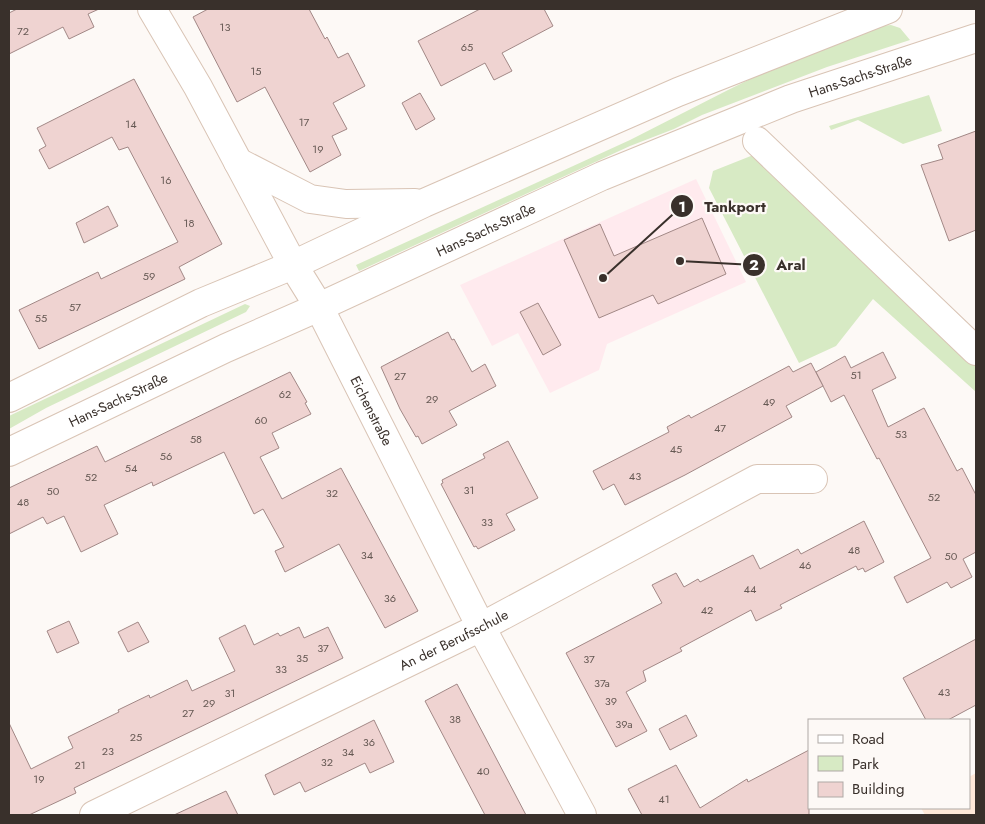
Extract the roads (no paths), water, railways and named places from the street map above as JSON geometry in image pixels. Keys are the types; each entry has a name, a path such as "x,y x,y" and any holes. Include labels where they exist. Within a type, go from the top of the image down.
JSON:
{"main road":[{"name":"Eichenstraße","path":"152,9 198,87 293,265 319,307 481,627 582,815"},
{"path":"9,398 202,303 293,265 424,203 678,92 888,9"},
{"name":"Hans-Sachs-Straße","path":"9,452 226,348 602,176 681,142 791,99 976,38"},
{"path":"757,141 976,351"},
{"path":"238,162 310,199 346,204 424,203"},
{"name":"An der Berufsschule","path":"94,815 134,807 481,627 757,479 813,479"}],"place":[{"name":"Aral","path":"680,261"},
{"name":"Tankport","path":"603,278"}]}
